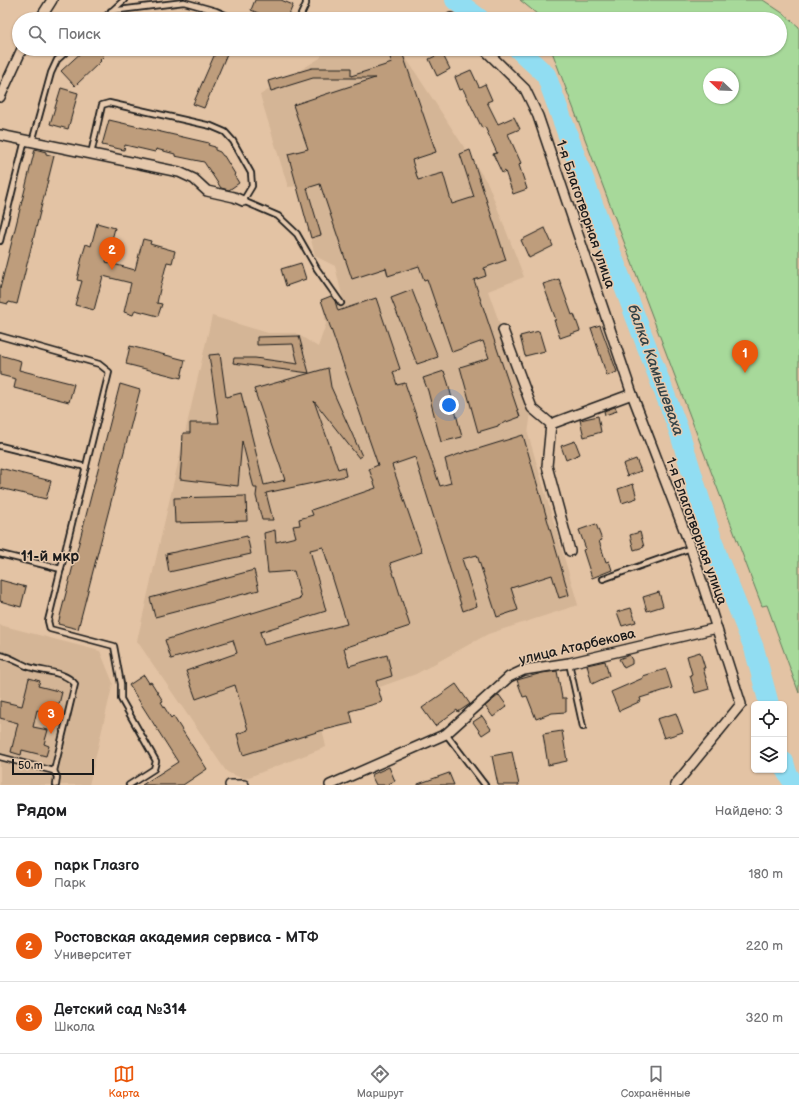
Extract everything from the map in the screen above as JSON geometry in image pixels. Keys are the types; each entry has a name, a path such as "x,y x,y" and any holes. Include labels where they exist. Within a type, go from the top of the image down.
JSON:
{"street":[{"path":"44,12 52,0"},
{"path":"0,96 19,56"},
{"name":"1-я Благотворная улица","path":"491,56 525,89 538,116 632,394 691,548 741,704 675,785"},
{"path":"0,135 179,172 194,179 207,190 244,201"},
{"path":"503,330 532,408 551,424"},
{"path":"551,424 632,394"},
{"path":"551,424 547,466 570,551"},
{"name":"улица Атарбекова","path":"330,785 446,734 509,677 524,670 569,663 717,628"},
{"path":"230,785 244,785"}],"lane":[{"path":"111,11 124,0"},
{"path":"302,12 306,0"},
{"path":"111,11 184,2 218,12"},
{"path":"0,241 28,140 51,73 57,60 61,56"},
{"path":"91,154 102,105 109,103 211,126 225,132 233,141 251,173 252,186 244,201 278,216 297,234 341,303"},
{"path":"0,336 99,364 109,372 48,621 50,629 114,646 121,684 121,699 156,761 154,769 129,785"},
{"path":"0,446 86,467"},
{"path":"603,579 691,548"},
{"path":"0,554 61,569"},
{"path":"0,654 29,666 64,676 75,684 54,771 57,777 56,785"},
{"path":"569,663 583,727"},
{"path":"446,734 484,785"},
{"path":"0,757 54,771"}],"shaded area":[{"path":"321,56 400,56 406,58 488,184 524,277 488,291 531,412 528,434 578,605 488,634 416,674 318,709 326,747 244,779 226,771 137,641 212,316 268,333 296,333 318,347 326,324 323,307 343,300 335,266 315,256 298,186 288,187 260,95"},
{"path":"0,625 100,651 113,683 89,785 0,785"}],"green space":[{"path":"520,0 763,0 781,12 535,12"},
{"path":"787,17 799,27 799,693 767,605 762,606 554,56 787,56"}],"building":[{"path":"255,0 281,0 293,5 290,12 256,12 251,10"},
{"path":"77,56 104,56 100,60 101,61 75,86 61,71"},
{"path":"214,56 226,56 204,108 193,104"},
{"path":"390,56 403,56 436,152 412,160 418,180 443,173 452,204 474,197 460,154 470,150 506,260 484,268 486,276 474,280 520,417 478,432 460,367 489,358 483,341 452,352 427,279 424,280 419,266 388,276 386,268 352,279 320,184 307,188 321,235 311,238 288,154 308,149 293,105 375,78 313,78 271,91 268,81 312,68 351,68 351,76 392,63"},
{"path":"436,56 444,56 450,69 437,76 429,59"},
{"path":"471,70 479,87 485,84 492,100 487,102 498,124 514,117 520,129 508,134 521,163 519,165 527,189 513,194 505,171 502,173 493,154 497,153 485,127 482,128 463,89 460,90 455,77"},
{"path":"61,88 78,93 68,129 50,124"},
{"path":"109,120 209,143 208,145 215,147 215,150 224,156 239,183 229,190 221,188 204,162 175,156 175,154 156,149 155,152 125,145 124,150 102,145"},
{"path":"35,149 54,156 17,304 9,302 8,304 0,302 0,289"},
{"path":"97,223 115,228 106,262 135,270 143,239 151,241 150,244 175,251 172,263 167,262 157,303 162,304 158,316 135,310 133,315 124,312 131,283 103,276 94,310 75,305 82,281 77,280 82,257 86,244 91,246"},
{"path":"545,228 553,246 529,258 521,240"},
{"path":"301,263 306,279 286,286 281,269"},
{"path":"559,279 572,315 574,314 580,331 560,338 554,320 556,320 543,284"},
{"path":"412,290 438,357 417,364 391,298"},
{"path":"331,296 335,301 338,311 376,298 400,369 393,372 397,385 405,383 440,486 451,483 445,459 523,435 569,595 559,598 552,575 511,588 518,610 497,617 477,555 462,559 477,606 463,611 415,457 392,465 422,552 390,563 410,626 344,648 349,666 387,655 392,676 376,681 382,702 350,711 353,723 320,731 243,755 237,734 248,730 235,685 196,699 186,671 237,653 233,640 171,659 165,640 301,598 294,571 268,573 264,533 275,530 276,542 296,537 293,526 300,525 299,519 313,515 311,510 376,488 369,469 378,465 321,300","holes":["323,547 347,624 264,645 260,632 326,611 310,550"]},
{"path":"600,325 617,372 607,376 591,328"},
{"path":"539,331 545,351 525,356 520,336"},
{"path":"299,336 309,373 233,363 234,358 255,358 298,364 293,344 257,345 257,337"},
{"path":"130,346 185,360 181,378 126,364"},
{"path":"220,354 226,397 241,393 264,485 285,480 254,389 328,368 331,387 362,456 359,458 314,401 338,469 344,467 346,476 266,493 273,520 262,520 256,496 257,488 254,488 242,441 238,486 180,479 183,433 190,433 190,423 219,423 209,355"},
{"path":"0,355 21,361 19,370 74,384 69,402 14,388 16,379 0,375"},
{"path":"444,371 462,437 441,442 428,391 423,378"},
{"path":"120,384 140,390 78,629 58,624"},
{"path":"615,407 617,411 605,415 604,411"},
{"path":"598,416 601,432 584,437 580,420"},
{"path":"575,441 580,454 566,460 561,446"},
{"path":"636,459 641,471 627,476 623,464"},
{"path":"0,468 51,481 46,499 0,488"},
{"path":"633,484 637,498 622,503 618,489"},
{"path":"246,496 247,521 175,523 174,498"},
{"path":"596,524 602,540 599,541 606,562 609,561 612,570 592,578 583,550 586,549 579,530"},
{"path":"640,532 644,547 634,550 630,535"},
{"path":"247,536 251,554 169,572 166,554"},
{"path":"254,570 259,590 155,617 150,598"},
{"path":"0,580 26,587 21,607 0,601"},
{"path":"659,592 663,606 647,611 643,597"},
{"path":"631,608 636,622 622,626 617,612"},
{"path":"700,652 709,689 695,693 687,656"},
{"path":"629,655 632,660 632,664 624,668 619,659"},
{"path":"605,661 609,676 592,684 587,665"},
{"path":"666,669 672,688 640,698 641,701 619,711 611,692 643,678 643,676"},
{"path":"557,671 562,698 566,698 566,712 552,713 536,719 527,696 523,697 517,680 542,673"},
{"path":"144,675 149,683 151,682 163,701 161,702 171,718 173,716 207,769 183,785 142,785 178,762 129,685"},
{"path":"29,678 40,681 38,686 62,692 59,704 55,703 52,714 37,710 33,727 48,730 44,744 49,746 46,756 22,750 21,755 11,752 18,723 0,718 0,701 22,706"},
{"path":"456,684 470,704 458,712 457,710 435,726 422,708"},
{"path":"499,695 507,706 493,717 485,706"},
{"path":"676,713 683,732 664,738 657,719"},
{"path":"482,716 491,729 482,735 473,722"},
{"path":"562,731 567,761 548,765 543,734"},
{"path":"512,752 519,785 498,785 492,756"},
{"path":"389,767 395,781 386,785 376,785 371,775"},
{"path":"449,773 454,785 418,785 418,784"}],"waterway":[{"name":"балка Камышеваха","path":"455,0 471,12"},
{"name":"балка Камышеваха","path":"526,56 546,75 602,229 679,431 718,558 754,648 768,701"},
{"name":"балка Камышеваха","path":"787,773 795,785"}],"place":[{"name":"Ростовская академия сервиса - МТФ","path":"112,270"},
{"name":"парк Глазго","path":"745,373"},
{"name":"Детский сад №314","path":"51,734"}],"district":[{"name":"11-й мкр","path":"50,556"}]}
